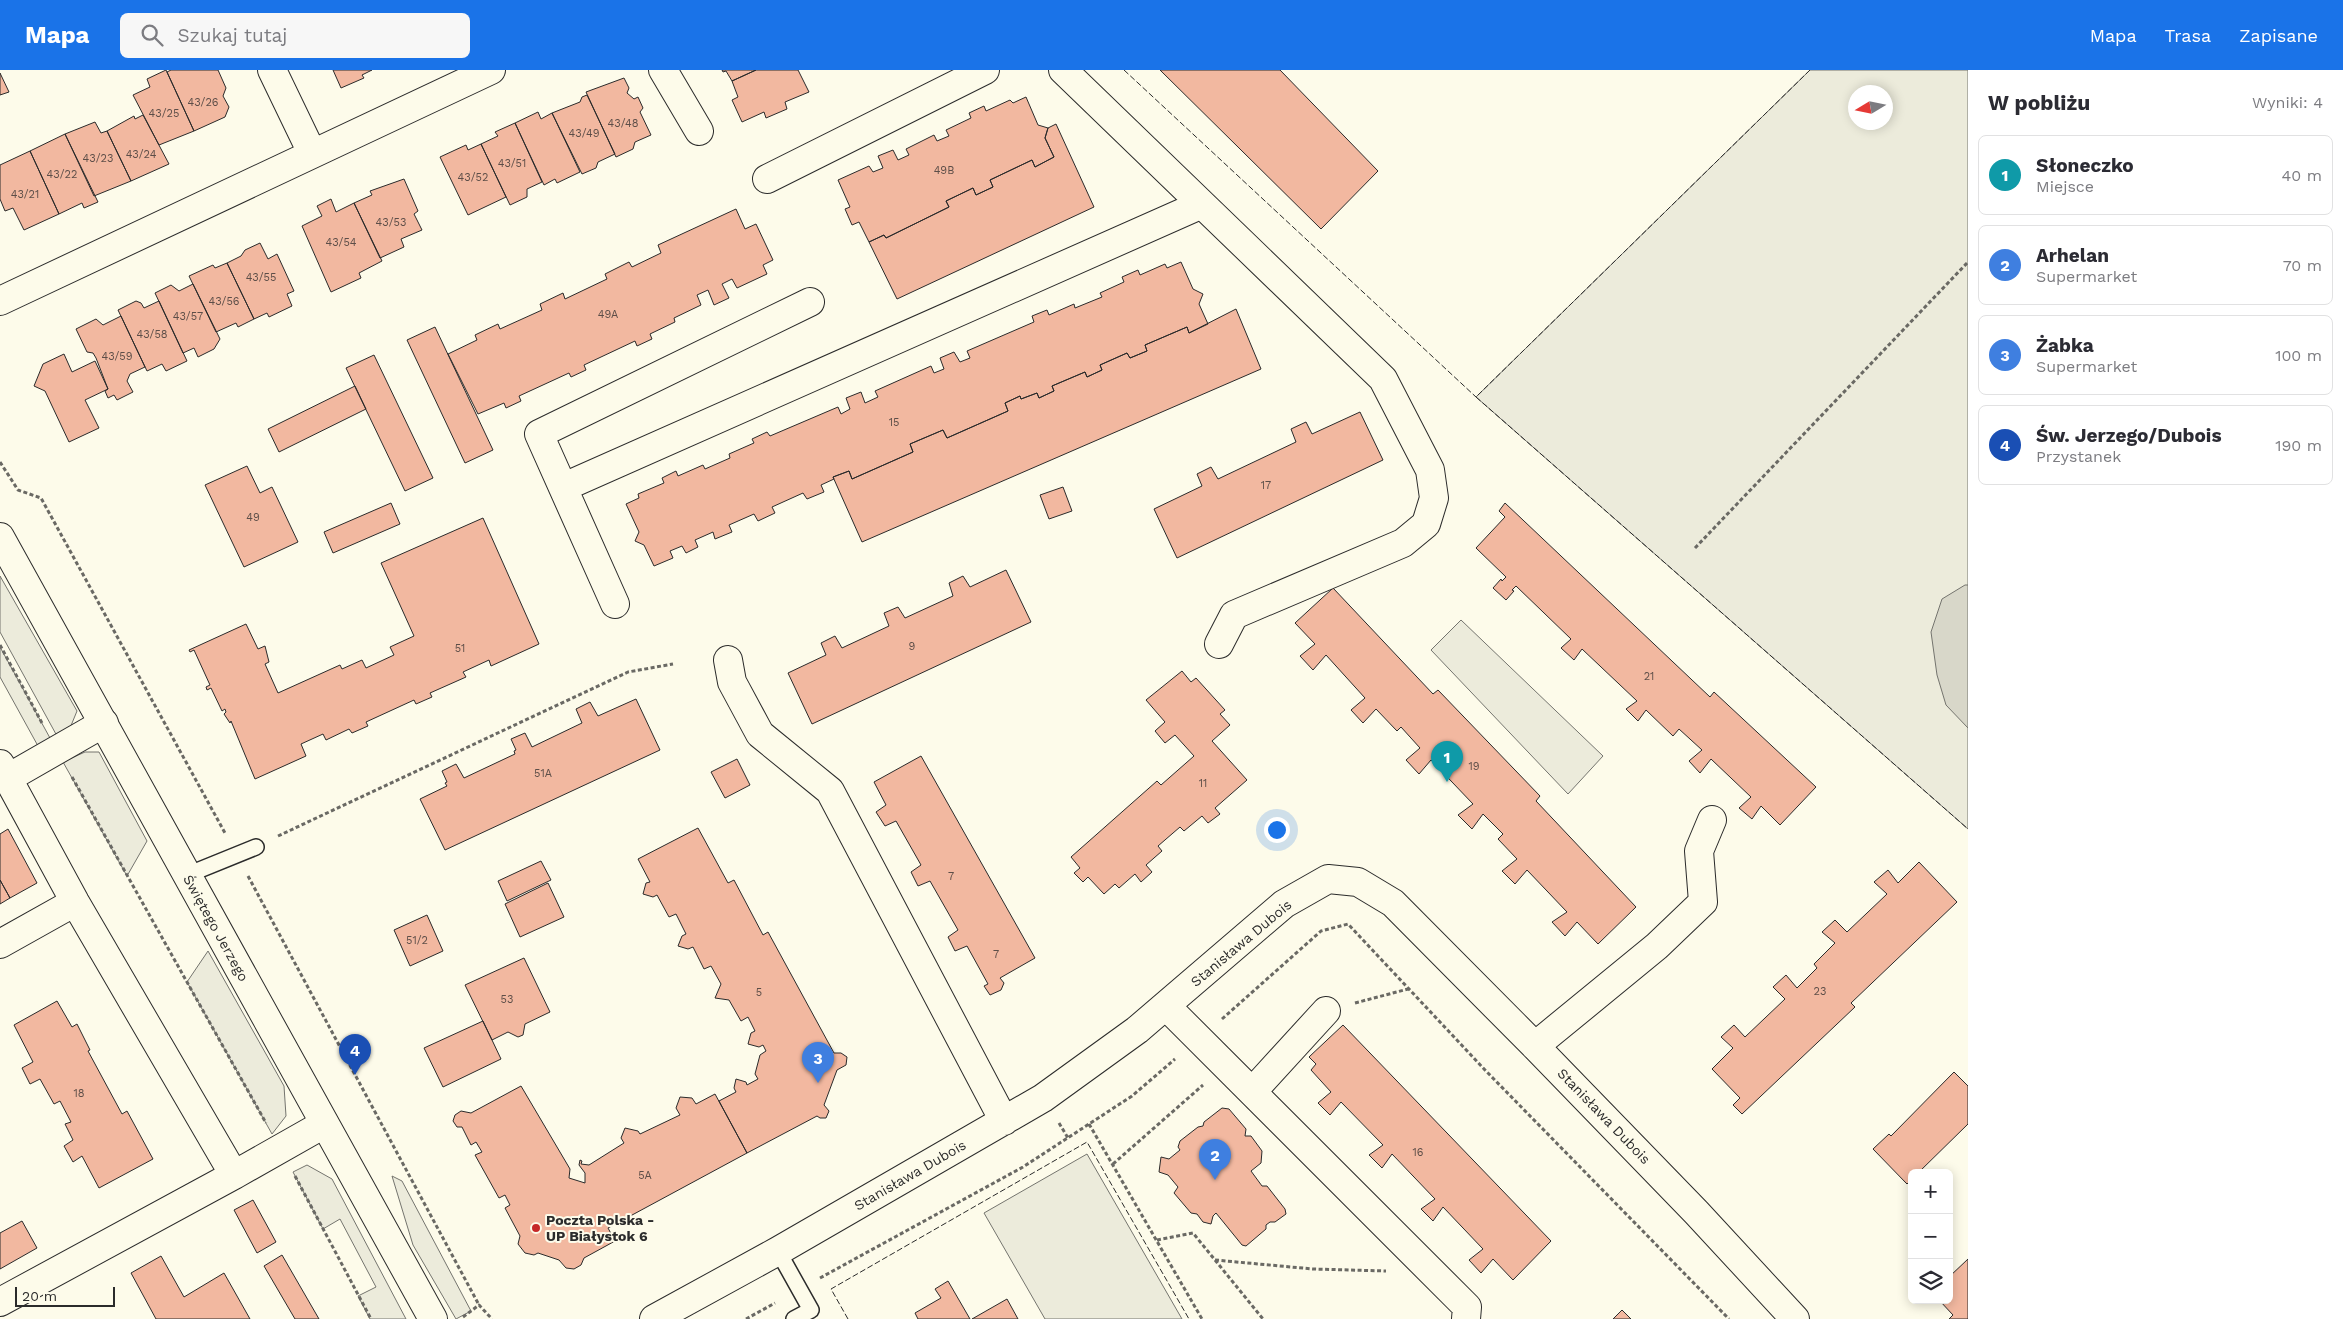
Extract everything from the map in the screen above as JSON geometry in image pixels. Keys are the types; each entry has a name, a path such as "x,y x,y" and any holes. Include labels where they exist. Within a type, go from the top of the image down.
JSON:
{"street":[{"path":"272,70 312,154"},
{"path":"0,301 491,70"},
{"path":"663,70 699,131"},
{"path":"767,180 985,70"},
{"path":"1063,70 1200,205 1383,378 1430,470 1434,498 1426,524 1403,543 1234,614 1219,644"},
{"path":"564,486 1200,205"},
{"path":"615,604 540,434 810,302"},
{"name":"Świętego Jerzego","path":"0,537 433,1319"},
{"path":"728,660 732,682 760,734 830,791 1004,1120"},
{"path":"104,723 57,750 4,771 75,902 234,1175"},
{"path":"1535,1046 1656,946 1703,902 1699,851 1712,820"},
{"name":"Stanisława Dubois","path":"654,1319 778,1251 1043,1098 1166,1006 1284,904 1328,879 1358,882 1394,903 1696,1212 1794,1319"},
{"path":"0,944 75,902"},
{"path":"1166,1006 1467,1308 1466,1319"},
{"path":"1252,1092 1326,1011"},
{"path":"0,1302 324,1124"}],"lane":[{"path":"188,876 256,847"},
{"path":"778,1251 813,1314 794,1319"}],"path":[{"path":"1695,548 1968,262"},
{"path":"0,645 281,1149 371,1319"},
{"path":"256,847 628,672 673,664"},
{"path":"746,1319 1023,1167 1132,1096 1321,931 1348,924 1408,989 1729,1319"},
{"path":"1326,1011 1408,989"},
{"path":"1114,1164 1225,1065"},
{"path":"1089,1124 1114,1164 1202,1319"},
{"path":"1157,1240 1193,1233 1262,1319"},
{"path":"1215,1260 1313,1269 1432,1273"},
{"path":"460,1319 479,1305 492,1319"}],"shaded area":[{"path":"1810,70 1968,70 1968,829 1476,397"},
{"path":"0,576 77,711 70,728 57,736 0,632"},
{"path":"1968,585 1968,728 1946,705 1937,675 1931,632 1942,599"},
{"path":"1461,620 1603,756 1568,794 1431,650"},
{"path":"0,647 50,738 38,746 0,677"},
{"path":"85,752 99,752 147,841 127,876 63,762"},
{"path":"208,951 284,1086 286,1116 272,1134 187,982"},
{"path":"1087,1154 1182,1319 1045,1319 984,1213"},
{"path":"307,1165 332,1179 406,1319 370,1319 358,1296 376,1287 340,1219 323,1229 293,1172"},
{"path":"392,1176 402,1181 471,1311 456,1319 413,1245"}],"building":[{"path":"166,70 194,131 159,145 133,95 150,87 147,79"},
{"path":"171,70 218,70 226,88 223,96 229,107 225,117 194,131 167,72"},
{"path":"333,70 372,70 362,75 364,78 341,88"},
{"path":"722,70 756,70 732,81 726,71 723,72"},
{"path":"756,70 798,70 809,92 785,102 787,109 766,118 764,112 742,122 732,100 738,97 732,81"},
{"path":"1160,70 1280,70 1378,171 1321,229"},
{"path":"0,73 9,92 0,95"},
{"path":"624,78 629,88 627,93 634,99 638,97 643,108 640,112 651,135 635,142 633,149 616,157 586,92"},
{"path":"587,95 615,154 598,162 596,168 582,174 552,113 580,102 582,97"},
{"path":"1026,97 1038,125 1048,128 1045,138 1054,157 1035,167 1032,160 990,180 993,187 976,195 973,188 946,201 949,207 886,238 884,235 869,242 859,222 852,225 845,209 850,207 838,180 869,166 873,172 883,168 878,156 893,150 898,160 909,155 906,149 934,135 937,141 949,136 946,130 971,118 969,113 984,106 986,111 1010,100 1013,103"},
{"path":"538,112 541,119 552,113 580,172 557,183 555,179 544,185 515,123"},
{"path":"143,115 169,164 131,181 107,131 134,116 135,119"},
{"path":"95,122 101,133 107,131 131,181 94,196 65,134"},
{"path":"515,123 542,182 527,189 527,197 510,205 481,144 498,136 495,132"},
{"path":"1056,124 1094,207 897,299 869,242 884,235 886,238 949,207 946,201 973,188 976,195 993,187 990,180 1032,160 1035,167 1054,157 1045,138 1048,128"},
{"path":"65,134 98,202 84,208 82,203 59,214 30,151"},
{"path":"481,144 506,197 468,215 440,157 466,145 468,150"},
{"path":"30,151 59,214 24,230 13,208 5,211 0,199 0,165"},
{"path":"404,179 418,211 414,214 422,230 401,239 404,247 380,258 354,203 372,195 370,191"},
{"path":"331,199 336,212 354,203 382,261 359,273 361,278 331,292 302,226 322,216 317,206"},
{"path":"736,209 745,229 756,224 773,260 763,265 767,274 737,288 732,279 722,284 729,298 714,305 708,290 697,295 701,305 674,318 675,322 650,334 652,339 637,346 635,341 584,365 586,370 571,377 569,373 519,396 521,401 506,408 504,403 478,414 448,354 477,340 475,335 498,324 500,329 542,310 540,304 563,293 565,299 607,279 605,274 629,262 632,267 661,253 658,245"},
{"path":"260,243 268,259 277,254 294,291 287,294 292,306 269,317 267,313 254,319 227,263 241,256 245,250"},
{"path":"1181,262 1193,289 1203,294 1199,304 1208,324 1189,333 1187,327 1145,345 1147,351 1130,358 1127,353 1100,365 1102,370 1087,377 1085,372 1052,386 1054,391 1039,398 1037,393 1021,399 1020,396 1005,403 1008,411 947,438 943,430 910,444 913,452 852,479 849,471 833,477 834,479 821,485 824,492 807,499 803,493 772,507 775,513 758,521 754,514 729,525 732,532 715,539 713,532 695,540 698,547 686,553 682,546 670,551 673,558 654,566 644,545 635,541 639,532 626,504 639,498 638,494 664,483 662,478 676,471 678,476 703,465 705,469 730,458 729,454 754,443 752,439 767,432 770,436 838,407 841,414 850,409 846,398 861,392 865,403 878,397 875,391 931,366 934,373 944,369 940,358 954,352 960,362 970,358 967,351 1034,322 1032,316 1047,310 1049,315 1074,304 1075,308 1102,297 1100,293 1124,282 1122,277 1138,270 1140,275 1165,264 1167,268"},
{"path":"227,263 254,319 238,327 236,323 216,332 189,276 213,265 215,268"},
{"path":"193,284 220,339 214,349 198,357 194,348 183,353 155,293 171,285 179,291"},
{"path":"136,301 141,303 144,308 159,301 187,361 166,371 162,364 147,371 118,310"},
{"path":"1236,309 1261,369 862,542 833,477 849,471 852,479 913,452 910,444 943,430 947,438 1008,411 1005,403 1020,396 1021,399 1037,393 1039,398 1054,391 1052,386 1085,372 1087,377 1102,370 1100,365 1127,353 1130,358 1147,351 1145,345 1187,327 1189,333"},
{"path":"121,316 145,367 130,374 127,381 133,392 117,400 114,395 108,398 105,391 108,389 96,358 93,353 87,352 76,329 96,319 103,325"},
{"path":"435,327 493,450 465,463 407,340"},
{"path":"64,354 72,372 95,361 108,389 85,400 99,428 69,442 45,391 34,386 43,364"},
{"path":"374,355 433,478 405,491 346,368"},
{"path":"355,386 366,409 279,452 268,429"},
{"path":"1360,412 1383,460 1177,558 1154,509 1202,486 1197,474 1211,467 1218,479 1296,442 1291,429 1306,422 1312,434"},
{"path":"247,466 260,493 272,487 298,542 244,567 205,485"},
{"path":"1063,487 1072,511 1049,519 1040,495"},
{"path":"391,503 400,524 333,553 324,532"},
{"path":"1505,503 1710,697 1714,692 1816,787 1780,825 1761,806 1752,819 1739,808 1751,797 1711,759 1700,773 1689,761 1702,750 1679,729 1673,736 1646,710 1638,721 1626,709 1637,701 1582,649 1574,660 1561,648 1571,639 1516,586 1506,600 1493,588 1501,579 1502,581 1506,577 1476,548 1505,517 1499,511"},
{"path":"483,518 539,644 491,666 489,660 463,672 466,677 430,693 432,697 416,704 414,700 366,722 368,726 352,733 349,729 326,740 323,734 301,744 306,756 255,779 231,721 230,723 224,714 226,712 225,709 222,711 211,688 207,690 206,687 210,685 194,650 190,652 189,650 246,624 258,649 265,646 269,662 265,664 278,693 340,665 342,669 362,660 366,668 394,655 390,647 414,636 381,563"},
{"path":"1006,570 1031,622 812,724 788,673 826,655 821,643 835,636 842,648 889,626 884,613 898,607 905,618 953,596 949,583 963,576 970,587"},
{"path":"1333,588 1433,694 1438,690 1540,796 1536,801 1636,907 1598,944 1577,922 1565,936 1552,922 1567,912 1527,870 1515,884 1502,871 1517,859 1498,839 1503,834 1483,814 1472,829 1458,815 1473,804 1431,760 1419,774 1406,760 1420,748 1401,727 1397,731 1376,709 1363,723 1351,710 1365,698 1326,655 1313,670 1300,656 1315,644 1295,623"},
{"path":"1182,671 1191,682 1196,678 1225,710 1220,714 1230,725 1212,741 1247,780 1215,808 1220,814 1208,823 1202,816 1184,831 1180,827 1158,846 1162,851 1146,865 1152,872 1141,882 1135,874 1119,888 1115,884 1104,894 1088,877 1083,882 1074,873 1080,868 1071,857 1157,781 1161,785 1194,756 1175,735 1165,743 1155,731 1165,722 1146,700"},
{"path":"636,699 660,750 445,850 420,799 447,786 442,771 456,764 464,778 515,754 514,751 516,750 511,739 525,733 532,747 582,723 576,709 590,702 598,716"},
{"path":"921,756 1035,958 1000,978 1004,983 1001,990 990,995 984,986 988,984 967,946 955,951 948,937 958,930 930,881 918,886 911,872 921,865 896,821 885,826 876,812 886,805 874,782"},
{"path":"737,759 750,785 725,798 711,772"},
{"path":"698,828 728,883 734,880 763,935 768,932 834,1053 841,1053 847,1057 846,1065 837,1070 824,1105 829,1111 826,1118 817,1116 747,1153 719,1101 736,1092 734,1088 736,1079 746,1082 747,1085 758,1079 755,1074 760,1055 766,1051 763,1045 759,1047 748,1044 751,1033 755,1031 748,1017 741,1021 729,1000 715,998 721,984 711,966 704,969 693,947 688,949 678,946 682,936 686,934 676,914 669,917 657,895 653,897 643,894 646,883 650,882 638,859"},
{"path":"8,829 37,883 10,898 0,880 0,834"},
{"path":"541,861 551,880 507,901 498,881"},
{"path":"1919,862 1957,902 1851,1003 1855,1007 1742,1114 1733,1105 1740,1098 1712,1069 1733,1048 1721,1037 1734,1025 1745,1037 1785,999 1773,987 1786,975 1797,988 1817,968 1814,964 1835,943 1822,932 1835,920 1847,932 1887,894 1874,882 1888,870 1898,883"},
{"path":"0,880 10,898 0,904"},
{"path":"548,883 564,917 520,937 505,904"},
{"path":"427,915 443,951 410,966 394,930"},
{"path":"524,958 550,1012 525,1024 523,1035 518,1037 508,1032 492,1040 465,985"},
{"path":"57,1001 72,1027 77,1024 90,1050 88,1051 122,1114 127,1111 153,1159 99,1188 82,1156 73,1162 64,1146 73,1140 65,1124 71,1122 60,1101 54,1104 40,1079 30,1084 22,1068 33,1062 14,1025"},
{"path":"483,1021 501,1059 443,1087 424,1048"},
{"path":"1343,1025 1551,1241 1513,1280 1493,1259 1481,1273 1469,1260 1483,1249 1443,1207 1433,1221 1421,1209 1435,1199 1392,1154 1382,1168 1369,1155 1383,1145 1341,1102 1330,1115 1318,1103 1331,1092 1311,1070 1316,1064 1309,1057"},
{"path":"1954,1072 1968,1086 1968,1124 1922,1169 1908,1169 1907,1184 1873,1149 1889,1134 1891,1136"},
{"path":"521,1086 570,1169 569,1178 585,1183 585,1173 579,1165 580,1160 582,1161 581,1164 589,1165 624,1143 621,1138 625,1128 638,1131 640,1134 680,1115 676,1108 680,1097 692,1098 696,1104 715,1094 747,1153 608,1228 615,1241 584,1258 581,1265 574,1269 566,1268 559,1260 538,1253 534,1255 525,1253 518,1244 520,1236 505,1208 510,1205 505,1195 499,1198 475,1155 482,1152 476,1142 471,1145 462,1127 457,1127 453,1121 455,1115 461,1111 471,1113"},
{"path":"1222,1108 1229,1109 1246,1129 1245,1136 1251,1136 1262,1151 1261,1163 1251,1171 1262,1186 1267,1186 1285,1209 1286,1214 1275,1222 1270,1222 1266,1225 1266,1229 1246,1246 1242,1245 1216,1213 1211,1224 1203,1222 1197,1214 1191,1213 1174,1193 1178,1187 1168,1175 1159,1172 1161,1157 1169,1159 1180,1150 1178,1147 1180,1141 1198,1127 1203,1126 1204,1122"},
{"path":"253,1200 276,1242 257,1253 234,1210"},
{"path":"22,1221 37,1248 0,1269 0,1233"},
{"path":"282,1255 319,1319 295,1319 264,1266"},
{"path":"161,1256 184,1297 224,1273 250,1319 156,1319 131,1273"},
{"path":"1968,1259 1968,1319 1949,1319 1953,1315 1943,1304 1953,1304 1953,1273"},
{"path":"948,1281 970,1319 918,1319 915,1313 941,1298 935,1289"},
{"path":"1007,1299 1018,1319 972,1319"},
{"path":"1622,1310 1631,1319 1613,1319"}],"fence":[{"path":"1124,70 1476,397"},
{"path":"1810,70 1476,397 1968,829"},
{"path":"848,1319 831,1289 1087,1142 1189,1319"}],"place":[{"name":"Słoneczko","path":"1447,782"},
{"name":"Św. Jerzego/Dubois","path":"355,1075"},
{"name":"Żabka","path":"818,1083"},
{"name":"Arhelan","path":"1215,1180"},
{"name":"Poczta Polska - UP Białystok 6","path":"536,1228"}]}
